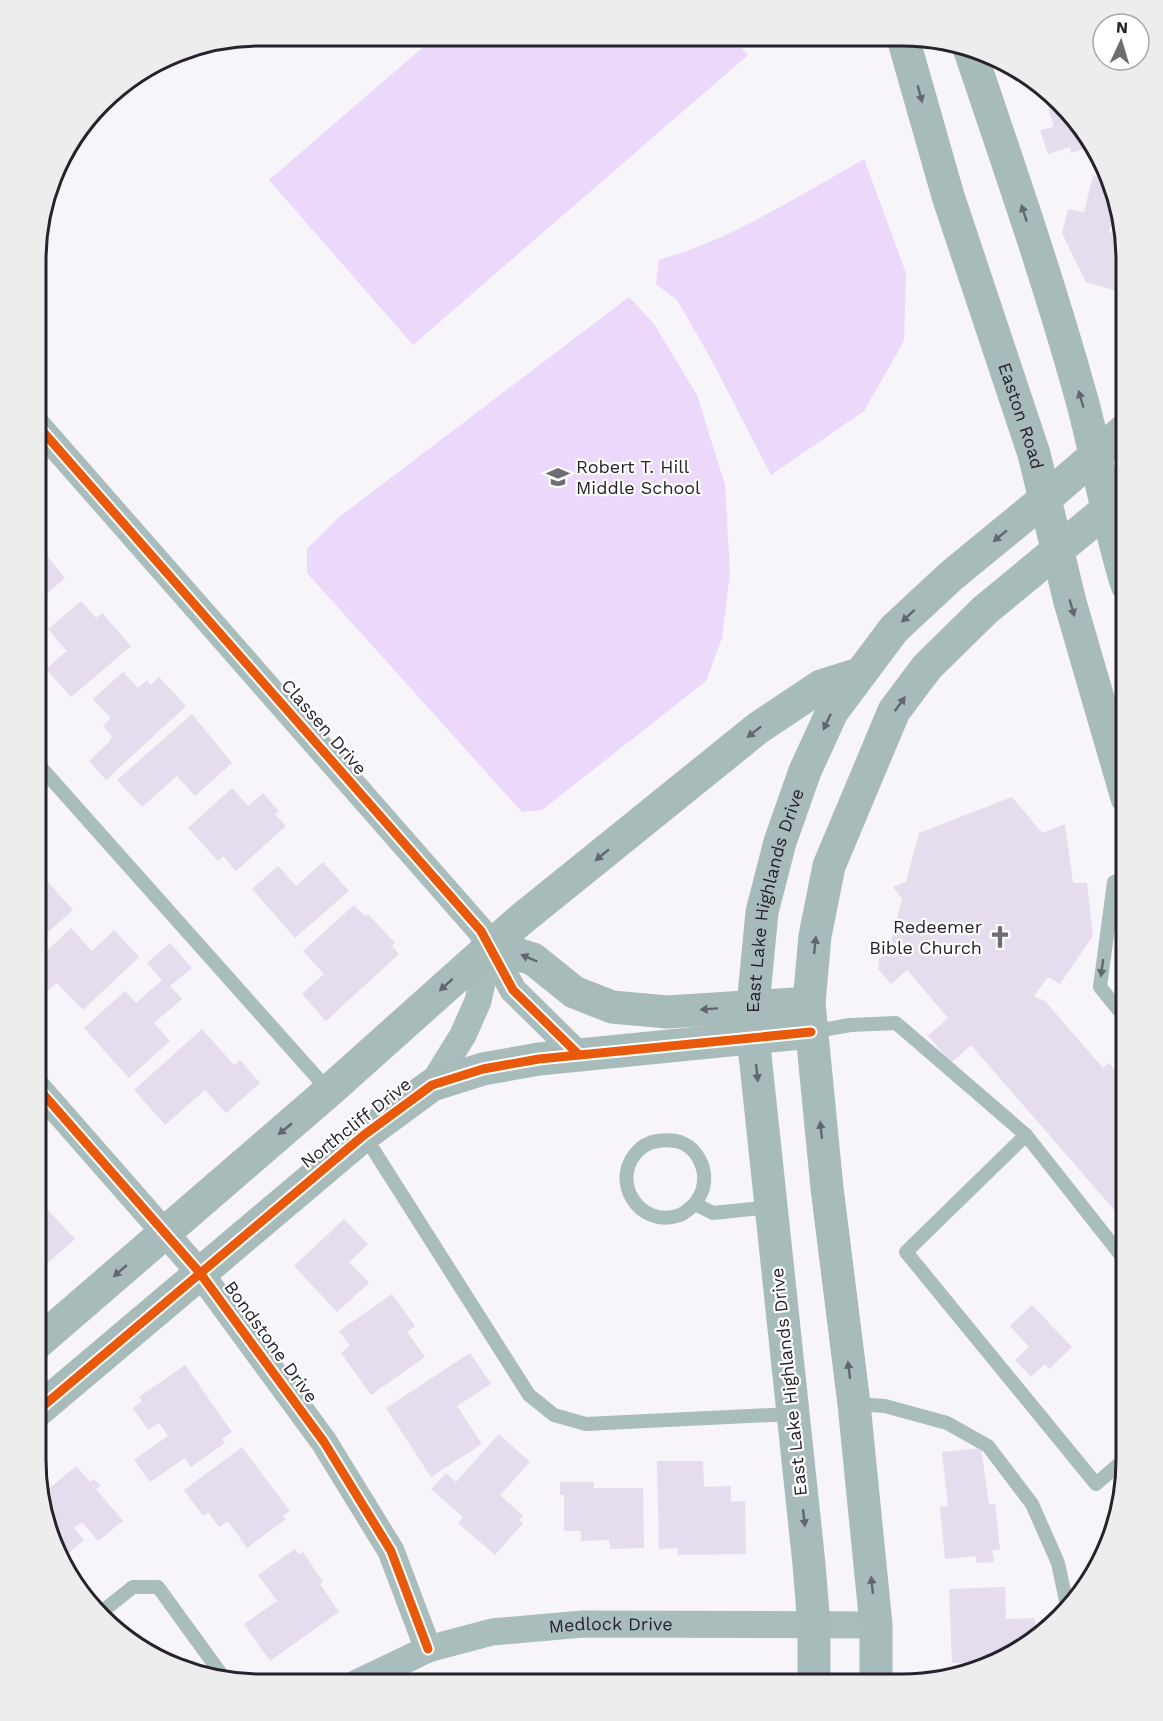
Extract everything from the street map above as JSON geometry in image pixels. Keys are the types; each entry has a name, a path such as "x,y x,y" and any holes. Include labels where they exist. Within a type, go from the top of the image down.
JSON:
{"main road":[{"name":"Easton Road","path":"905,46 948,196 1012,386 1046,498 1057,551 1117,763"},
{"path":"972,59 1042,272 1083,405 1095,456 1117,501 1115,549 1117,555"},
{"name":"East Lake Highlands Drive","path":"814,1674 814,1626 753,1021 762,912 780,842 805,771 832,712 859,674 902,621 951,576 1117,437"},
{"path":"876,1674 876,1625 854,1404 827,1188 810,1018 815,936 829,866 894,711 927,666 986,610 1117,501"},
{"path":"46,1335 329,1091 490,946 759,728 821,686 859,674"},
{"name":"Northcliff Drive","path":"490,946 533,958 574,992 612,1007 753,1021"},
{"name":"Northcliff Drive","path":"46,1404 364,1135 432,1085 483,1069 578,1054 753,1021 810,1018"}],"street":[{"name":"Classen Drive","path":"46,442 474,924 490,946 513,990 578,1054"},
{"path":"432,1085 463,1035 478,1001 490,946"},
{"name":"Bondstone Drive","path":"46,1097 200,1273 324,1442 391,1551 428,1649"},
{"name":"Medlock Drive","path":"376,1674 428,1649 492,1632 583,1624 876,1625"}],"lane":[{"path":"46,773 329,1091"},
{"path":"1117,881 1114,882 1100,987 1117,1008"},
{"path":"810,1018 850,1025 896,1023 1026,1135 1117,1246"},
{"path":"364,1135 529,1395 554,1416 586,1424 792,1414"},
{"path":"1026,1135 906,1252 1096,1484 1117,1466"},
{"path":"665,1139 682,1143 696,1154 704,1170 704,1189 695,1204 681,1215 665,1218 648,1214 635,1204 627,1188 626,1171 633,1155 647,1143 665,1139"},
{"path":"695,1204 713,1213 771,1207"},
{"path":"854,1404 885,1406 947,1423 988,1446 1032,1504 1058,1563 1066,1599"},
{"path":"106,1609 133,1587 158,1587 218,1670"}],"shaded area":[{"path":"740,46 748,55 413,345 269,180 424,47"},
{"path":"864,159 906,273 904,341 864,411 771,475 710,357 677,300 656,284 659,260 738,229"},
{"path":"629,297 654,324 697,395 725,485 730,572 722,638 706,681 542,810 522,812 307,573 307,549 338,518"}],"building":[{"path":"1048,109 1054,109 1085,149 1071,153 1070,147 1048,154 1040,130 1054,127"},
{"path":"1093,176 1099,178 1112,220 1109,232 1115,233 1117,291 1086,282 1062,233 1068,209 1084,212"},
{"path":"46,554 65,578 46,594"},
{"path":"81,601 96,618 102,613 131,646 71,697 46,669 67,651 48,629"},
{"path":"123,672 138,688 147,680 151,685 159,677 186,706 106,780 89,761 110,741 112,736 103,726 111,718 93,699"},
{"path":"192,714 232,763 195,796 177,776 142,807 117,780"},
{"path":"232,788 248,806 263,793 279,811 275,814 286,826 236,871 223,856 218,861 188,828"},
{"path":"1012,797 1042,833 1065,824 1073,883 1087,883 1093,936 1060,984 1048,977 1034,996 1045,1001 1103,1068 1109,1063 1117,1072 1116,1212 971,1045 951,1063 928,1036 948,1018 907,970 891,984 878,969 879,959 889,950 902,899 893,887 906,882 919,833"},
{"path":"323,862 349,891 295,938 252,889 278,866 296,886"},
{"path":"48,882 73,910 46,934 46,884"},
{"path":"354,905 365,916 368,914 395,943 392,946 399,954 326,1021 302,994 324,974 303,951"},
{"path":"71,928 92,951 114,930 139,957 83,1010 57,983 46,990 46,952"},
{"path":"170,943 192,968 170,986 182,999 154,1023 170,1041 129,1078 84,1028 125,991 136,1003 162,980 147,963"},
{"path":"202,1029 234,1065 240,1060 260,1083 226,1113 205,1090 165,1125 134,1090"},
{"path":"46,1208 75,1239 46,1264"},
{"path":"344,1219 368,1244 349,1262 369,1283 337,1312 294,1266"},
{"path":"392,1294 415,1326 407,1332 425,1357 371,1395 341,1353 350,1346 339,1331"},
{"path":"1032,1305 1072,1347 1049,1369 1045,1364 1031,1377 1015,1360 1029,1347 1010,1326"},
{"path":"470,1353 491,1384 457,1406 482,1444 431,1477 386,1408"},
{"path":"185,1365 232,1432 222,1439 225,1443 191,1467 185,1458 150,1482 134,1460 168,1436 159,1423 148,1430 133,1408 142,1401 139,1397"},
{"path":"499,1434 530,1462 500,1495 523,1516 519,1520 523,1523 495,1555 458,1523 463,1517 431,1489 446,1473 456,1482"},
{"path":"242,1447 290,1511 283,1516 286,1519 247,1548 228,1521 219,1527 208,1512 203,1516 184,1490"},
{"path":"981,1448 989,1504 995,1504 1000,1550 992,1550 994,1562 976,1563 976,1556 945,1559 940,1507 948,1506 942,1452"},
{"path":"657,1461 703,1461 704,1487 731,1486 731,1502 745,1501 746,1554 678,1555 678,1548 659,1549"},
{"path":"76,1466 90,1482 94,1479 101,1486 96,1489 123,1521 98,1541 82,1522 74,1528 84,1540 68,1554 54,1516 48,1485 50,1488"},
{"path":"560,1482 594,1482 594,1488 643,1488 644,1548 610,1549 609,1540 581,1541 581,1531 564,1531 564,1495 560,1495"},
{"path":"295,1549 299,1554 303,1552 323,1582 320,1584 339,1612 270,1661 244,1624 277,1601 258,1575"},
{"path":"1005,1587 1006,1619 1035,1618 1035,1628 1010,1646 984,1658 972,1663 952,1663 949,1589"}],"cycle path":[{"path":"46,435 481,931 513,990 578,1054"},
{"path":"46,1404 364,1135 432,1085 483,1069 539,1059 811,1032"},
{"path":"46,1097 200,1273 324,1442 391,1551 428,1649"}],"place":[{"name":"Robert T. Hill Middle School","path":"558,477"},
{"name":"Redeemer Bible Church","path":"1000,937"}]}
